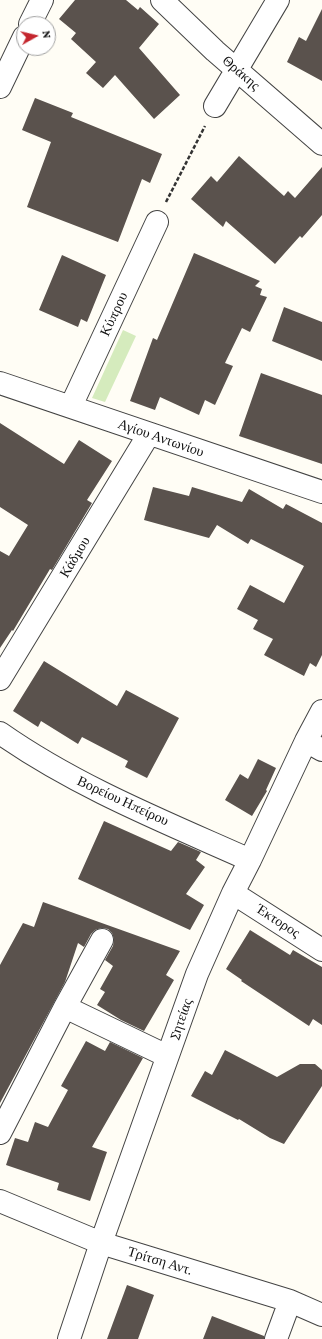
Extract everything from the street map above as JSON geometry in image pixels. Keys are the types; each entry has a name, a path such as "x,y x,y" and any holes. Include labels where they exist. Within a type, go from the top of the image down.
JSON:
{"street":[{"path":"34,16 42,0"},
{"name":"Θράκης","path":"162,0 237,70 322,144"},
{"path":"215,106 278,0"},
{"path":"0,87 16,54"},
{"name":"Κύπρου","path":"71,406 158,222"},
{"name":"Αγίου Αντωνίου","path":"0,383 322,492"},
{"name":"Κάδμου","path":"0,679 149,434"},
{"name":"Σητείας","path":"69,1339 101,1243 196,974 250,860 314,745 322,711"},
{"name":"Βορείου Ηπείρου","path":"0,733 50,766 102,793 250,860"},
{"name":"Έκτορος","path":"234,892 322,950"},
{"path":"0,1134 65,1007 102,940"},
{"path":"65,1007 167,1056"},
{"name":"Τρίτση Αντ.","path":"0,1201 101,1243 290,1301 322,1315"},
{"path":"276,1339 290,1301"}],"path":[{"path":"158,222 169,196 215,106"}],"green space":[{"path":"123,330 136,336 105,402 92,398"}],"building":[{"path":"75,0 126,0 138,10 140,7 159,24 139,48 180,95 154,119 115,75 103,88 86,73 96,62 71,39 76,33 59,19"},
{"path":"322,9 322,81 287,62 299,37 306,41"},
{"path":"35,98 73,113 71,117 162,154 150,183 142,179 118,242 27,207 51,142 22,130"},
{"path":"239,156 284,196 288,191 295,198 322,167 322,215 302,238 300,236 275,264 226,221 223,227 191,199 211,176 217,182"},
{"path":"194,253 260,281 255,286 262,289 260,295 267,297 250,332 242,328 225,363 233,366 215,405 205,400 199,415 160,397 155,410 130,401 153,338 157,340"},
{"path":"62,255 106,275 87,322 81,319 78,327 39,310"},
{"path":"284,307 322,322 322,361 272,341"},
{"path":"261,373 322,395 322,464 239,436"},
{"path":"0,423 64,464 79,440 112,461 87,500 92,503 52,570 50,569 13,631 12,630 0,648 0,551 9,556 28,525 0,507"},
{"path":"153,487 189,496 192,487 242,502 249,489 283,509 286,504 322,523 322,655 316,667 310,663 304,676 264,655 273,639 253,629 258,620 237,609 250,585 284,603 304,566 251,539 248,544 217,525 209,538 144,520"},
{"path":"44,661 117,706 126,690 179,718 147,778 125,767 128,761 82,737 78,744 41,721 38,727 13,711"},
{"path":"258,759 276,768 266,790 267,791 252,816 225,800 240,774 248,779"},
{"path":"104,821 171,851 178,842 201,852 196,860 205,867 186,894 204,905 190,930 78,879"},
{"path":"43,902 180,951 166,975 174,980 144,1031 121,1020 97,1005 105,992 100,989 113,966 105,960 113,946 114,939 112,933 108,929 101,928 95,930 84,947 78,943 65,982 0,1103 0,965 23,923 34,927"},
{"path":"250,930 290,955 293,950 322,967 322,1025 313,1019 309,1026 241,981 242,980 226,969"},
{"path":"86,1041 105,1051 110,1042 143,1058 92,1147 107,1152 90,1201 57,1190 59,1183 6,1165 15,1138 28,1142 35,1122 48,1127 68,1090 61,1086"},
{"path":"225,1050 277,1077 300,1064 315,1064 322,1070 322,1086 284,1144 270,1138 239,1119 238,1120 191,1096 205,1071 212,1075"},
{"path":"127,1285 154,1295 138,1339 107,1339"},
{"path":"212,1316 264,1336 264,1339 203,1339"}]}
